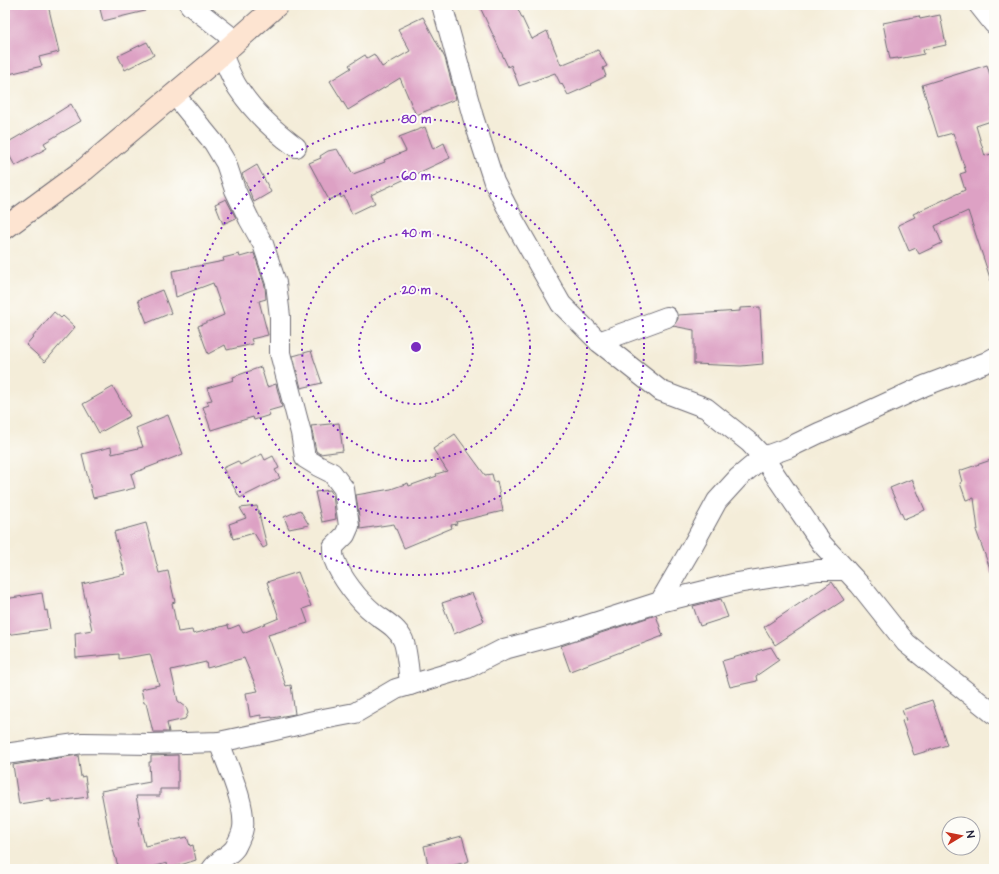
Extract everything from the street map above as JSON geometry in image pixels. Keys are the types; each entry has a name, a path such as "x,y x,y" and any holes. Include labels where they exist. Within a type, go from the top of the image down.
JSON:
{"main road":[{"path":"5,228 84,170 229,48 277,5"}],"street":[{"path":"190,5 229,48 237,87 260,117 296,147"},
{"path":"442,5 473,117 494,182 515,223 561,304 598,342 661,391 706,408 750,443 763,457 822,544 860,585 906,643 994,714"},
{"path":"979,5 994,24"},
{"path":"174,94 214,143 226,163 235,190 263,244 276,283 280,317 280,353 299,426 305,458 332,473 344,489 349,526 345,535 333,547 334,558 343,577 359,598 373,613 398,632 403,639 406,648 410,685"},
{"path":"598,342 667,317"},
{"path":"660,602 717,501 738,478 763,457 788,448 924,386 994,358"},
{"path":"5,754 83,743 151,744 219,742 355,713 396,689 468,668 504,649 560,634 660,602 737,582 775,578 818,570 846,570"},
{"path":"212,869 216,863 233,850 239,841 243,829 241,806 219,742"}],"building":[{"path":"5,5 48,5 59,52 39,57 42,66 5,75"},
{"path":"99,5 144,5 145,11 103,21"},
{"path":"479,5 516,5 532,39 547,31 561,65 598,50 607,66 603,68 606,76 590,84 591,85 568,95 555,73 519,86 511,65 508,67"},
{"path":"940,15 946,45 923,50 924,54 890,59 883,23 919,16 920,19"},
{"path":"423,17 445,58 456,99 416,115 400,78 348,110 330,81 351,68 349,65 365,55 367,58 374,54 382,67 410,51 398,29"},
{"path":"147,42 154,55 125,70 118,56"},
{"path":"987,65 994,88 994,120 976,126 985,156 994,153 994,280 991,281 968,211 935,226 942,243 919,254 916,248 909,251 898,225 915,217 913,214 965,190 960,174 966,172 953,133 938,137 922,85"},
{"path":"71,104 81,121 44,143 47,148 15,166 5,147 5,144"},
{"path":"425,127 433,149 444,143 450,158 371,195 375,203 352,214 344,196 341,198 340,195 329,200 309,163 321,158 320,156 328,151 337,149 353,174 385,162 384,160 406,151 399,137"},
{"path":"257,165 271,192 254,202 242,174"},
{"path":"226,199 236,218 223,224 215,204"},
{"path":"254,253 265,286 266,299 259,301 268,335 251,339 253,344 227,350 225,345 208,354 198,326 224,315 213,283 176,297 172,271 224,261 223,258 239,254 240,257"},
{"path":"162,290 171,313 147,323 138,300"},
{"path":"760,307 763,364 741,366 694,364 694,330 673,326 678,319 678,315 740,311 740,308"},
{"path":"54,312 61,318 63,316 75,327 45,362 26,345"},
{"path":"311,351 322,383 301,388 293,356"},
{"path":"261,367 267,387 276,384 282,407 268,411 270,415 254,420 253,417 211,430 203,407 209,405 207,401 212,400 207,388 234,380 233,377"},
{"path":"113,387 130,416 99,433 83,404"},
{"path":"168,415 183,454 131,474 135,488 93,498 82,454 111,447 112,454 143,447 136,428"},
{"path":"339,423 343,451 320,454 316,451 311,426"},
{"path":"455,434 485,475 492,474 494,482 497,481 503,511 456,522 457,524 451,525 452,528 404,548 394,524 360,529 356,495 391,489 408,483 409,486 437,476 436,474 447,471 433,449"},
{"path":"262,454 265,460 273,456 279,468 275,470 280,478 240,498 223,468 238,461 240,465"},
{"path":"994,459 994,574 992,574 976,530 978,530 974,498 966,500 960,483 962,482 959,471"},
{"path":"912,479 925,510 904,519 890,488"},
{"path":"330,490 333,495 336,519 322,522 315,492"},
{"path":"257,506 267,546 263,548 254,533 233,539 229,524 246,518 240,508"},
{"path":"300,510 309,525 289,529 284,517"},
{"path":"146,523 159,573 168,571 175,602 172,603 178,632 192,630 193,634 228,625 229,629 239,625 243,633 279,618 267,582 298,572 311,606 303,609 308,623 268,635 286,686 291,685 295,714 272,718 261,718 261,715 250,717 246,693 258,691 244,658 207,668 206,662 171,670 178,701 186,707 188,713 185,719 167,723 169,732 153,732 141,689 159,685 150,654 119,659 119,654 76,658 75,633 92,630 82,584 125,574 114,532"},
{"path":"832,582 844,600 775,645 764,627"},
{"path":"42,593 50,629 5,635 5,599"},
{"path":"472,593 484,621 454,634 442,603"},
{"path":"721,599 728,617 700,626 693,606"},
{"path":"656,615 663,636 570,671 561,646"},
{"path":"771,647 779,660 756,676 757,681 730,687 722,661"},
{"path":"932,700 947,745 914,755 902,721 906,720 902,710"},
{"path":"78,755 81,777 85,776 88,797 51,802 51,799 19,804 13,765"},
{"path":"178,755 178,789 160,789 160,796 136,796 140,817 138,817 145,846 187,837 190,846 193,845 196,860 168,869 167,863 146,869 119,869 111,843 101,791 150,782 149,762 151,762 151,756"},
{"path":"462,836 469,861 441,869 429,869 424,846"}]}
